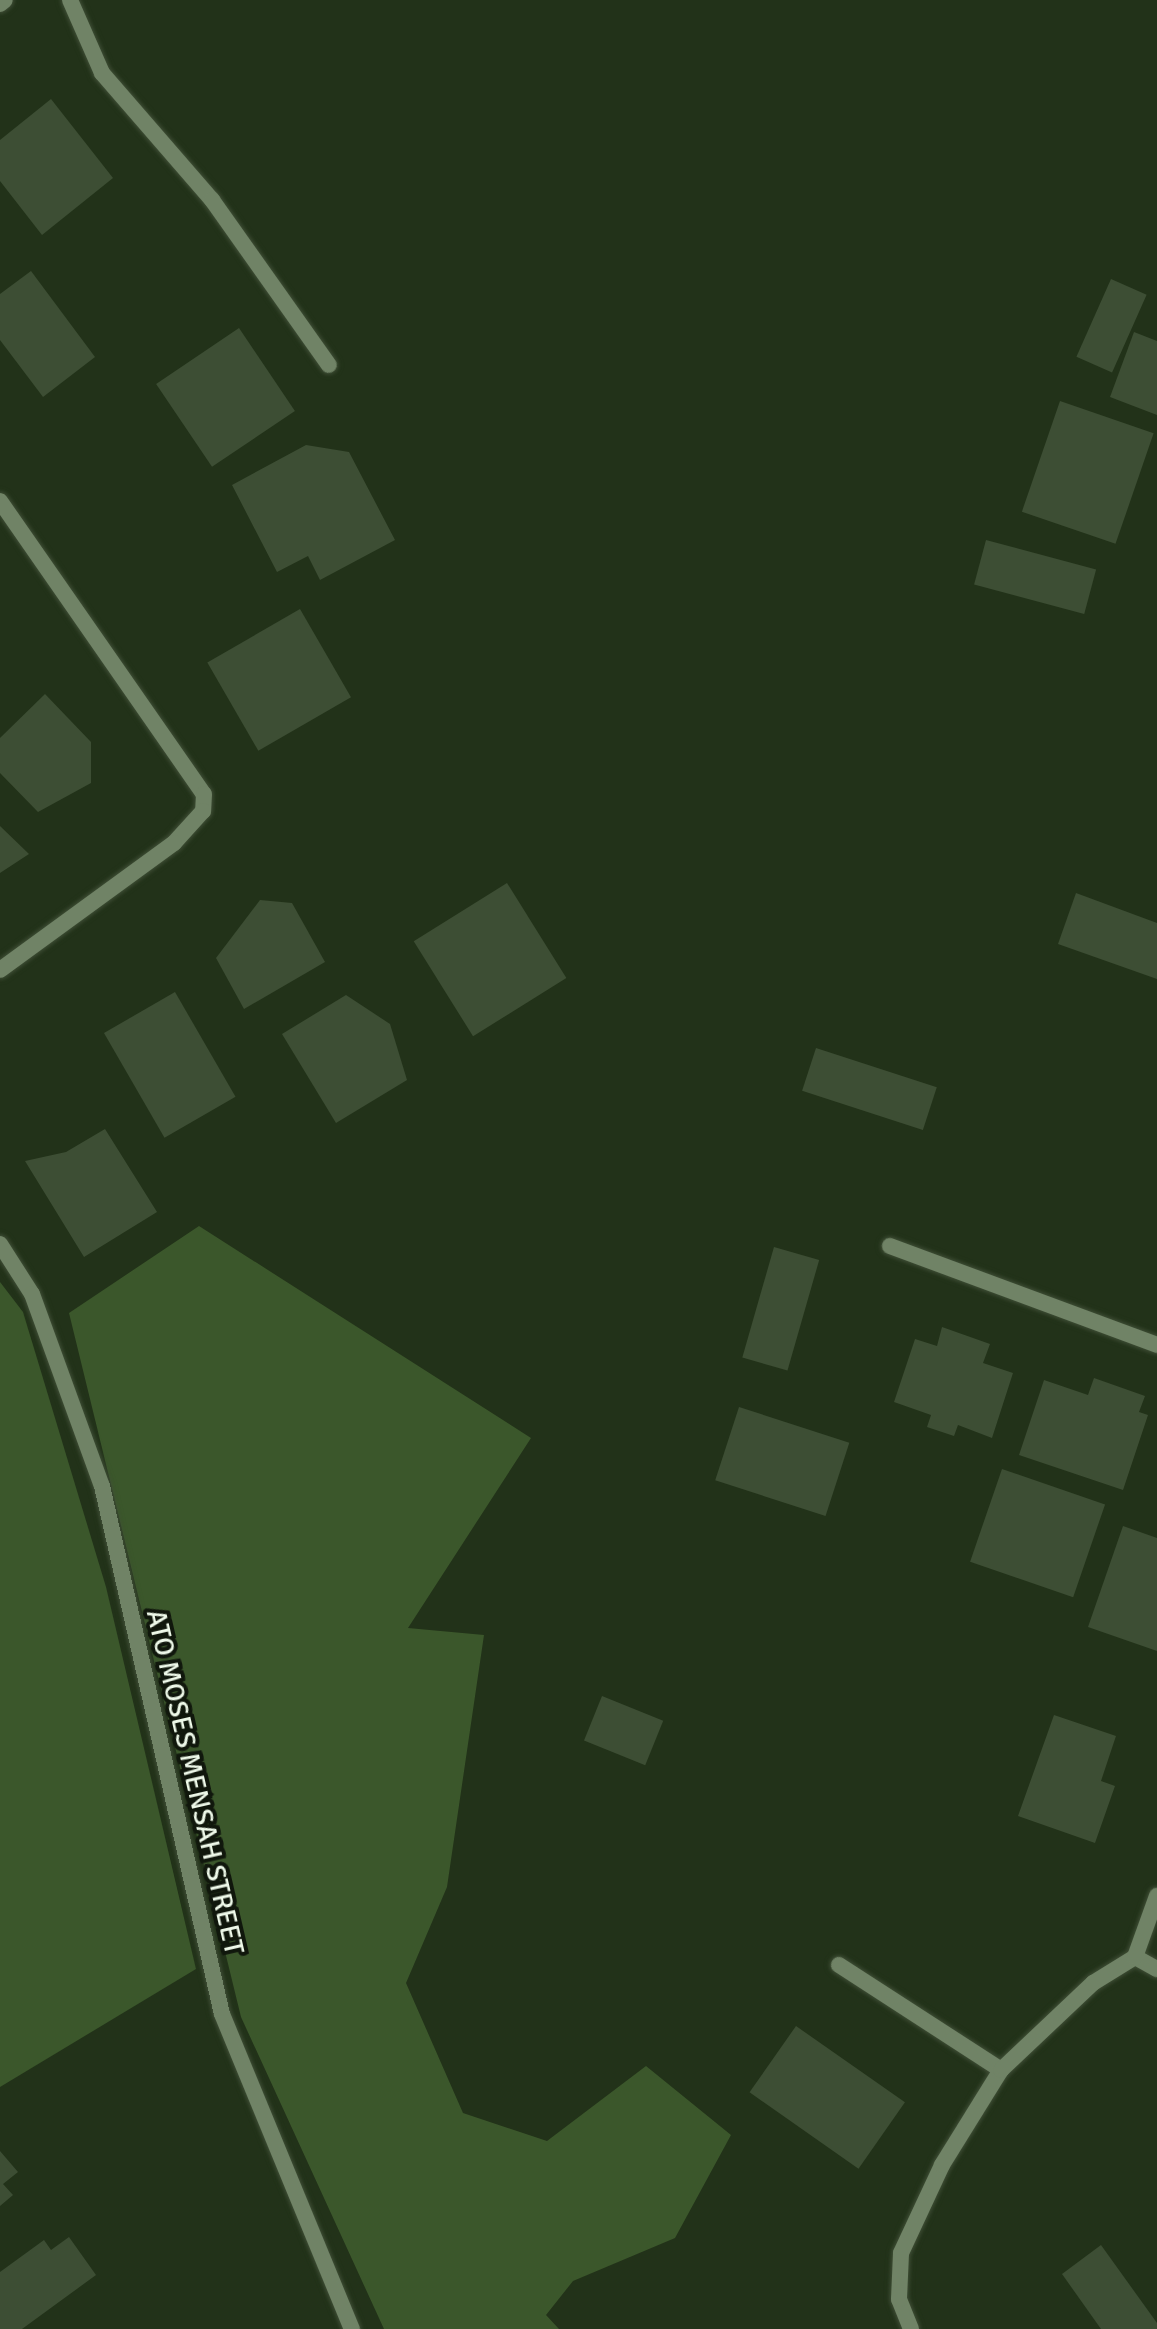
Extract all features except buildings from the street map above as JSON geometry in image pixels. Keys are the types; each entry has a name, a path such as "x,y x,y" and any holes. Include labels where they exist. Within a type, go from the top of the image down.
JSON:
{"street":[{"path":"70,0 102,73 212,200 329,365"},
{"path":"0,501 204,794 203,811 174,843 0,970"},
{"name":"ATO MOSES MENSAH STREET","path":"0,1244 32,1294 102,1486 222,2014 352,2329"},
{"path":"890,1246 1157,1345"},
{"path":"911,2329 899,2299 901,2253 942,2165 1001,2070 1093,1983 1135,1957 1157,1896"},
{"path":"1135,1957 1157,1969"},
{"path":"839,1965 1001,2070"}],"green space":[{"path":"199,1226 531,1438 408,1628 484,1635 447,1887 406,1983 463,2113 547,2141 646,2066 731,2135 675,2238 573,2281 546,2315 559,2329 384,2329 241,2017 69,1313"},
{"path":"0,1282 23,1312 106,1587 196,1969 0,2087"}]}
